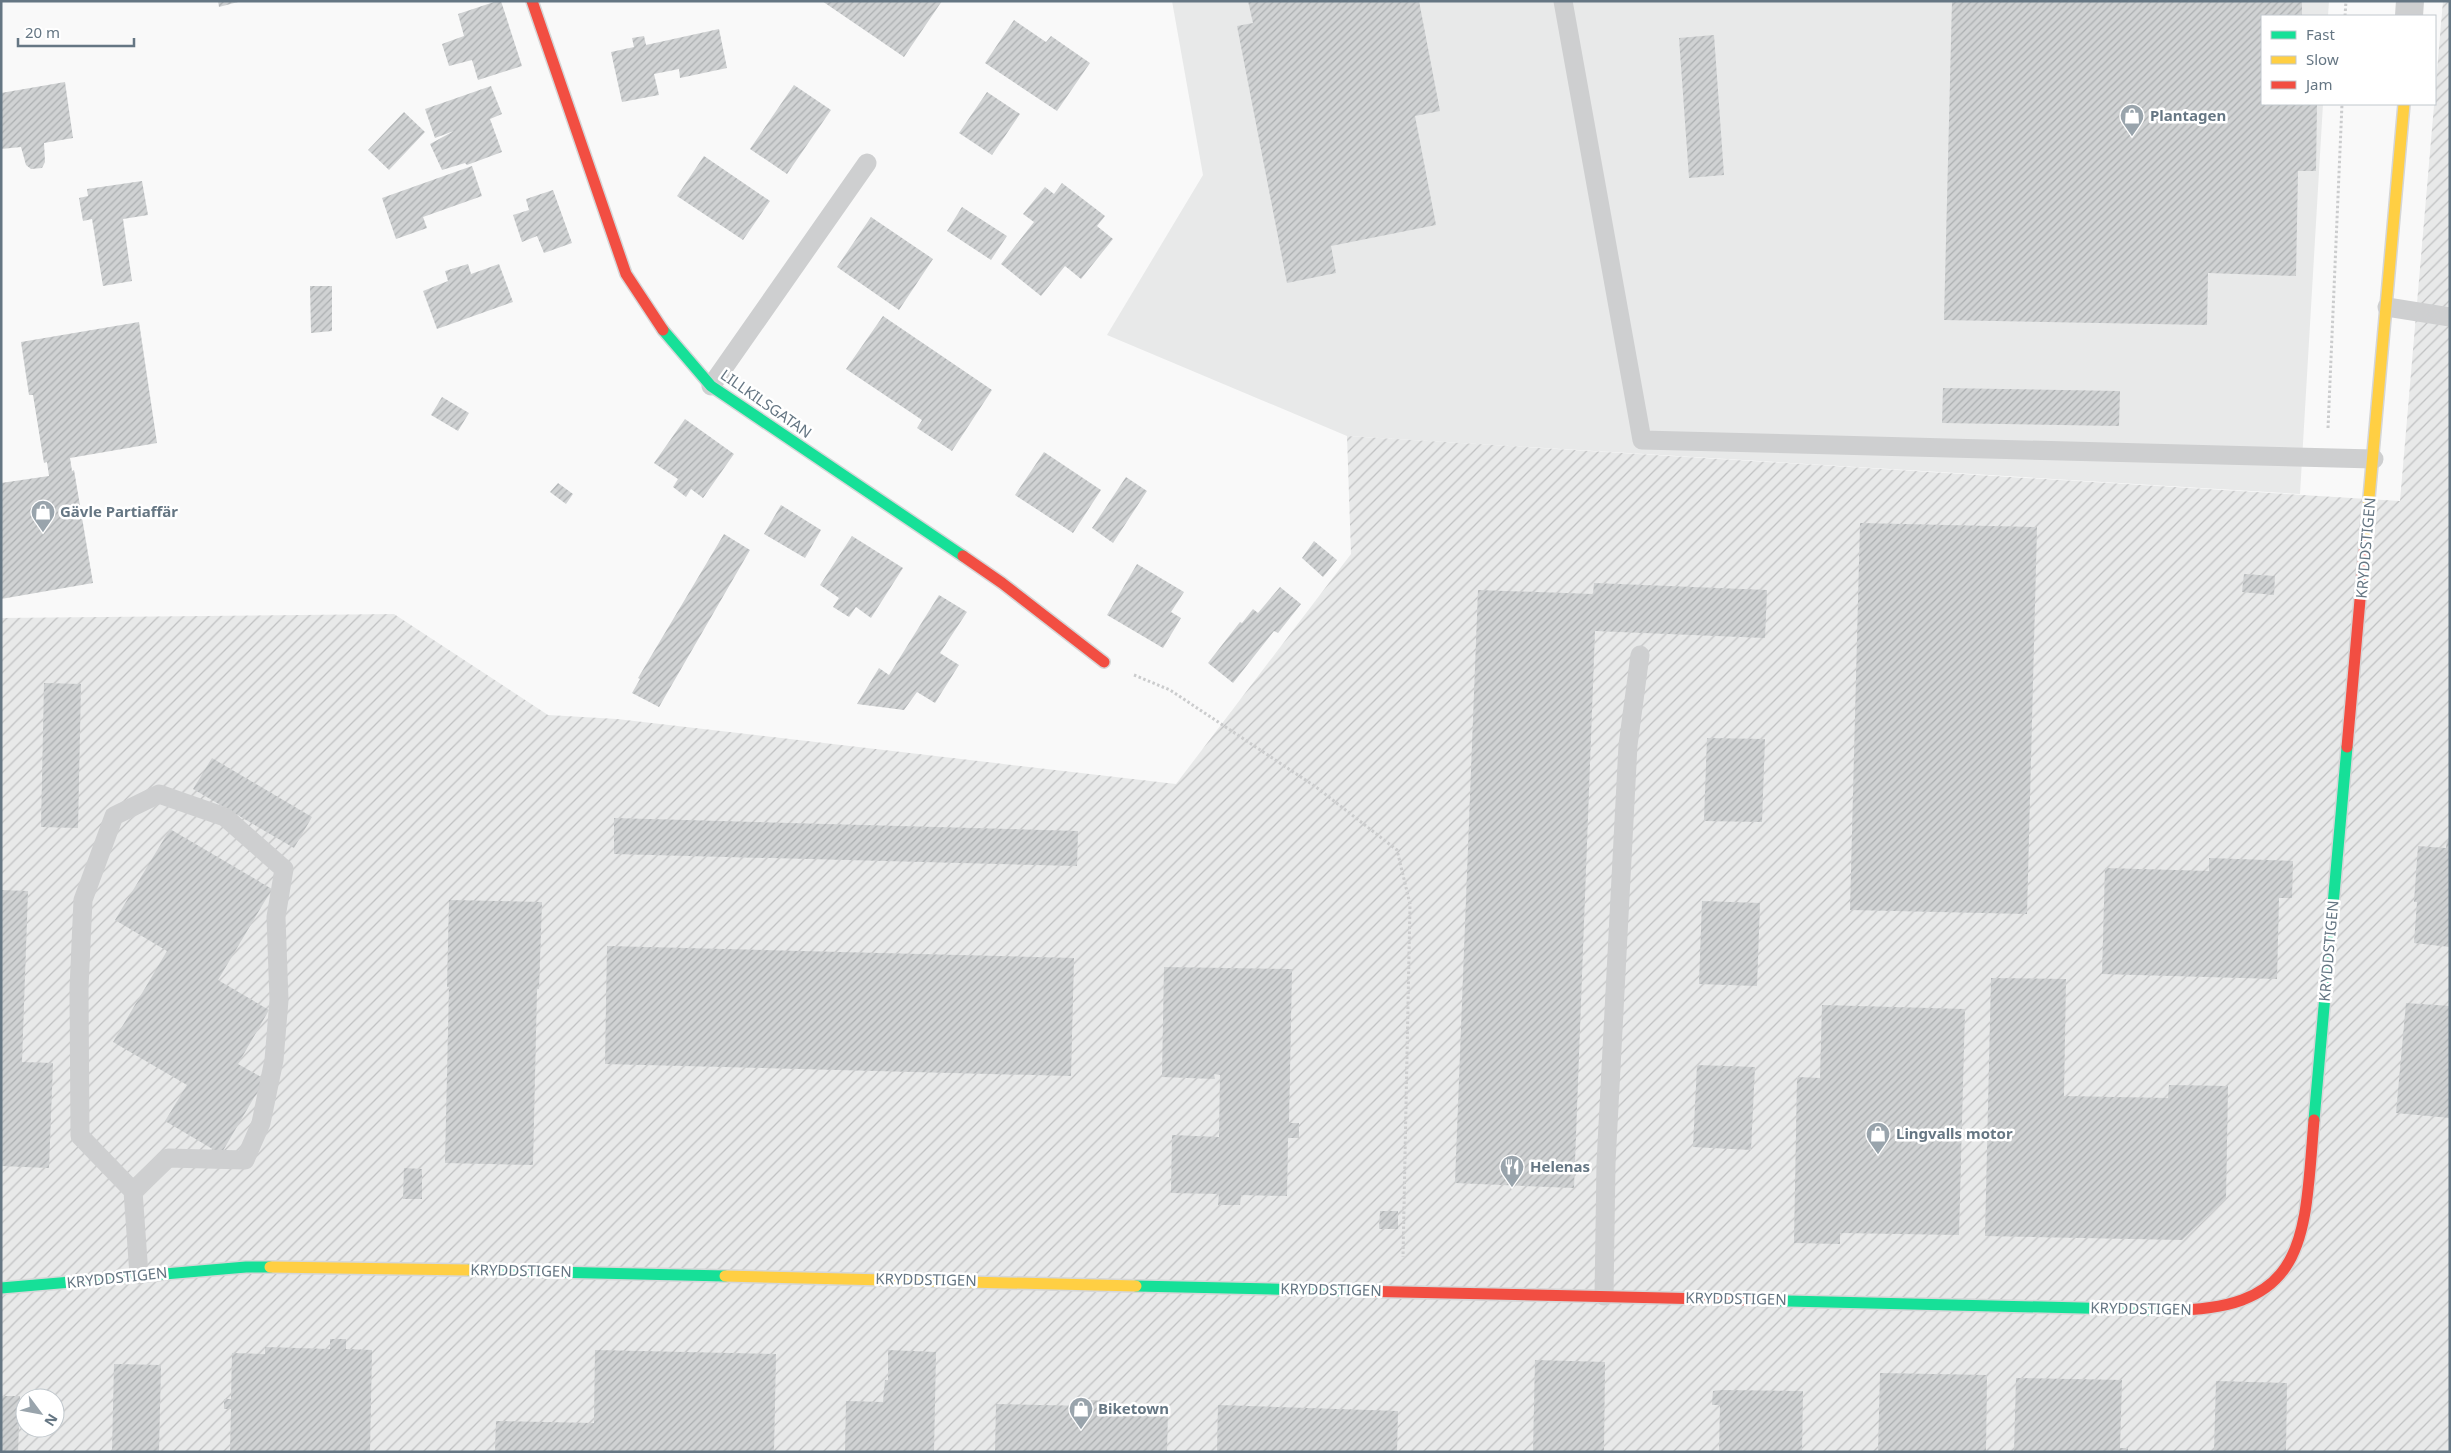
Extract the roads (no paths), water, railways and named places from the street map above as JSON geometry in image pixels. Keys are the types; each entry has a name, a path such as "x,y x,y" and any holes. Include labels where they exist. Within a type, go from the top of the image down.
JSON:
{"street":[{"name":"LILLKILSGATAN","path":"532,1 626,274 642,302 675,347 711,386 1002,583 1104,662"},
{"path":"2410,1 2410,15"},
{"name":"KRYDDSTIGEN","path":"1,1288 246,1267 384,1268 2184,1310 2212,1309 2238,1302 2271,1284 2287,1268 2296,1252 2307,1202 2404,105"}],"lane":[{"path":"1563,1 1642,440 2374,459"},
{"path":"711,386 867,163"},
{"path":"2387,306 2450,317"},
{"path":"1604,1296 1606,1163 1628,745 1640,655"},
{"path":"133,1191 168,1158 244,1160 261,1123 274,1060 279,1000 276,917 284,869 225,817 159,794 114,816 83,900 79,988 80,1136 133,1191 139,1275"}],"place":[{"name":"Plantagen","path":"2132,137"},
{"name":"Gävle Partiaffär","path":"43,533"},
{"name":"Lingvalls motor","path":"1878,1155"},
{"name":"Helenas","path":"1512,1188"},
{"name":"Biketown","path":"1081,1430"}]}
